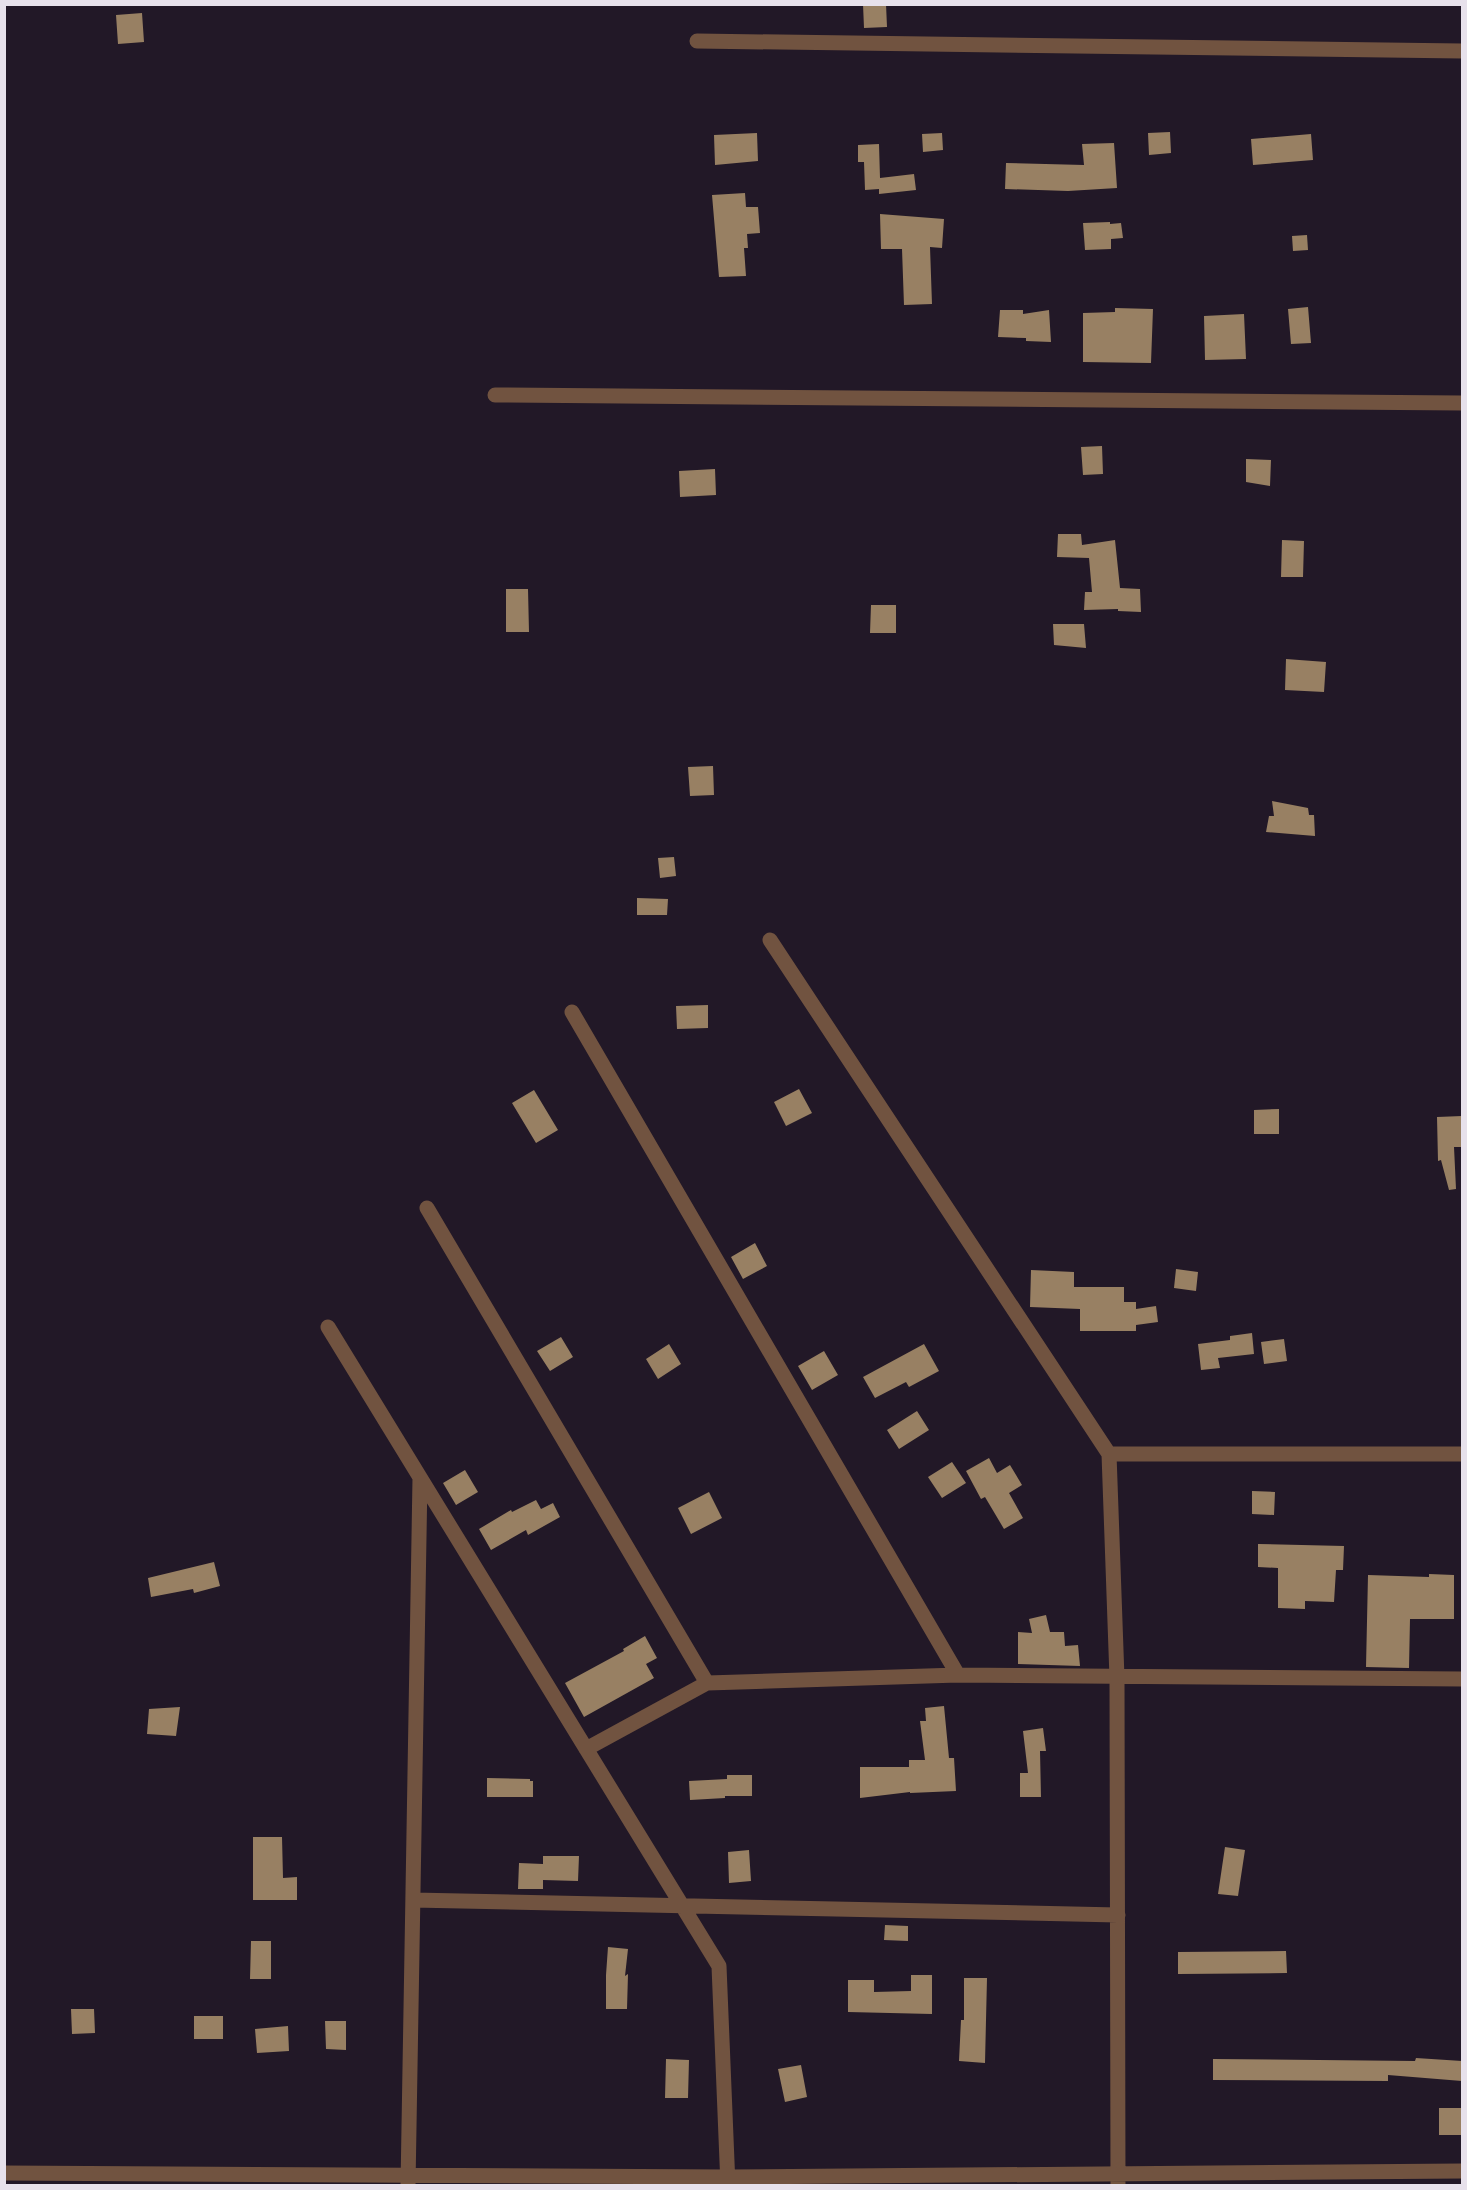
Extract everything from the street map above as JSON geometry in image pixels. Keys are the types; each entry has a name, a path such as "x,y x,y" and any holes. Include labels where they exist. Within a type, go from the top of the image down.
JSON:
{"street":[{"path":"697,41 1462,51"},
{"path":"495,395 1462,403"},
{"path":"770,940 1109,1454 1117,1678 1118,2180"},
{"path":"572,1012 958,1675"},
{"path":"427,1208 707,1683"},
{"path":"328,1327 719,1966 728,2181"},
{"path":"1109,1454 1462,1454"},
{"path":"408,2180 420,1478"},
{"path":"586,1749 707,1683 958,1675 1462,1679"},
{"path":"413,1900 1118,1915"},
{"path":"4,2173 47,2179 728,2181 1118,2180 1462,2170"}],"building":[{"path":"863,4 886,4 887,27 864,28"},
{"path":"142,13 144,42 118,44 116,15"},
{"path":"1170,132 1171,153 1149,155 1148,133"},
{"path":"757,133 758,161 715,165 714,135"},
{"path":"942,133 943,150 923,152 922,134"},
{"path":"1311,134 1313,160 1253,165 1251,139"},
{"path":"1114,143 1117,188 1068,191 1005,189 1006,163 1084,165 1082,144"},
{"path":"879,144 880,178 914,174 916,190 879,194 879,189 865,190 864,162 858,162 858,145"},
{"path":"745,193 746,207 758,207 760,233 747,234 748,248 744,248 746,276 719,277 712,195"},
{"path":"880,214 944,219 942,248 930,247 932,304 904,305 902,249 881,249"},
{"path":"1110,222 1110,224 1121,223 1123,238 1111,239 1111,249 1085,250 1083,223"},
{"path":"1307,235 1308,250 1293,251 1292,236"},
{"path":"1308,307 1311,343 1291,344 1288,309"},
{"path":"1115,308 1153,309 1151,363 1083,362 1083,313 1115,312"},
{"path":"1000,310 1023,310 1023,314 1049,310 1051,342 998,337"},
{"path":"1244,314 1246,359 1205,360 1204,316"},
{"path":"1102,446 1103,474 1083,475 1081,447"},
{"path":"1246,459 1271,460 1270,486 1246,482"},
{"path":"715,469 716,495 680,497 679,471"},
{"path":"1058,534 1081,534 1082,545 1115,540 1120,588 1140,589 1141,612 1118,611 1118,609 1084,610 1085,592 1092,592 1089,558 1057,557"},
{"path":"1282,540 1304,541 1303,577 1281,577"},
{"path":"506,589 528,589 529,632 506,632"},
{"path":"871,605 896,605 896,633 870,633"},
{"path":"1053,624 1084,624 1086,648 1054,645"},
{"path":"1286,659 1326,662 1324,692 1285,690"},
{"path":"713,766 714,795 690,796 688,767"},
{"path":"1272,801 1308,808 1309,815 1314,815 1315,836 1266,832 1269,816 1274,816"},
{"path":"674,857 676,876 660,878 658,858"},
{"path":"637,898 668,899 667,915 637,915"},
{"path":"708,1005 708,1028 677,1029 676,1006"},
{"path":"799,1089 812,1113 786,1126 774,1102"},
{"path":"534,1090 558,1130 536,1143 512,1103"},
{"path":"1279,1109 1279,1134 1254,1134 1254,1110"},
{"path":"1462,1116 1462,1147 1454,1147 1456,1189 1449,1190 1441,1160 1438,1161 1437,1117"},
{"path":"755,1243 767,1266 743,1279 731,1257"},
{"path":"1176,1269 1198,1272 1196,1291 1174,1288"},
{"path":"1031,1270 1074,1272 1074,1287 1124,1287 1124,1302 1136,1302 1136,1309 1156,1306 1158,1322 1136,1325 1136,1331 1080,1331 1080,1309 1030,1307"},
{"path":"1252,1333 1254,1354 1218,1358 1220,1368 1201,1370 1198,1344 1230,1340 1230,1336"},
{"path":"561,1337 573,1357 550,1371 537,1351"},
{"path":"1284,1339 1287,1361 1264,1364 1261,1342"},
{"path":"669,1344 681,1364 658,1379 646,1359"},
{"path":"924,1344 939,1371 909,1387 906,1382 875,1398 863,1377"},
{"path":"824,1351 838,1375 812,1390 798,1366"},
{"path":"917,1411 929,1430 899,1449 887,1430"},
{"path":"989,1458 997,1473 1010,1465 1022,1485 1009,1493 1023,1518 1004,1529 985,1497 981,1499 966,1471"},
{"path":"952,1462 966,1483 942,1498 928,1477"},
{"path":"465,1470 478,1492 456,1505 443,1483"},
{"path":"1252,1491 1275,1492 1274,1515 1252,1514"},
{"path":"709,1492 722,1518 691,1534 678,1508"},
{"path":"536,1500 541,1509 553,1503 560,1517 528,1535 526,1530 491,1550 479,1529 511,1510 512,1512"},
{"path":"1258,1544 1344,1546 1343,1570 1336,1570 1334,1602 1305,1601 1305,1609 1278,1608 1278,1568 1258,1567"},
{"path":"214,1562 220,1586 194,1593 193,1589 151,1597 148,1578"},
{"path":"1429,1574 1454,1575 1454,1619 1410,1619 1409,1668 1366,1667 1368,1575 1429,1577"},
{"path":"1046,1615 1050,1632 1064,1632 1065,1646 1078,1645 1080,1666 1018,1664 1018,1632 1032,1633 1029,1619"},
{"path":"645,1636 657,1658 646,1664 654,1678 584,1717 565,1683 624,1651 623,1649"},
{"path":"944,1706 949,1758 954,1758 956,1791 910,1792 860,1798 860,1767 909,1767 909,1760 925,1760 920,1721 926,1721 925,1708"},
{"path":"180,1707 176,1736 147,1734 149,1709"},
{"path":"1043,1728 1046,1751 1040,1751 1041,1797 1020,1797 1020,1773 1028,1773 1023,1731"},
{"path":"727,1775 752,1775 752,1796 690,1800 689,1781 727,1779"},
{"path":"487,1778 530,1779 533,1781 533,1797 487,1797"},
{"path":"253,1837 282,1837 283,1878 297,1877 297,1900 253,1900"},
{"path":"1225,1847 1245,1850 1238,1896 1218,1894"},
{"path":"749,1850 751,1881 729,1883 728,1852"},
{"path":"543,1856 579,1856 578,1881 543,1880 543,1889 518,1889 519,1863 543,1864"},
{"path":"885,1925 908,1926 908,1941 884,1940"},
{"path":"251,1941 271,1941 271,1979 250,1979"},
{"path":"608,1947 628,1949 625,1976 628,1974 627,2009 606,2009"},
{"path":"1286,1951 1287,1973 1178,1974 1178,1952"},
{"path":"911,1975 932,1975 932,2014 848,2012 848,1980 874,1980 874,1992 911,1991"},
{"path":"964,1978 987,1978 985,2063 959,2061 961,2020 964,2020"},
{"path":"71,2009 94,2009 95,2033 72,2034"},
{"path":"194,2016 223,2016 223,2039 194,2039"},
{"path":"325,2021 346,2021 346,2050 326,2049"},
{"path":"288,2026 289,2051 257,2053 255,2029"},
{"path":"1416,2058 1462,2061 1462,2081 1388,2075 1388,2081 1213,2080 1213,2059 1415,2061"},
{"path":"666,2059 689,2060 688,2098 665,2098"},
{"path":"801,2065 807,2097 785,2102 778,2069"},
{"path":"1439,2108 1462,2108 1462,2135 1439,2135"}]}
